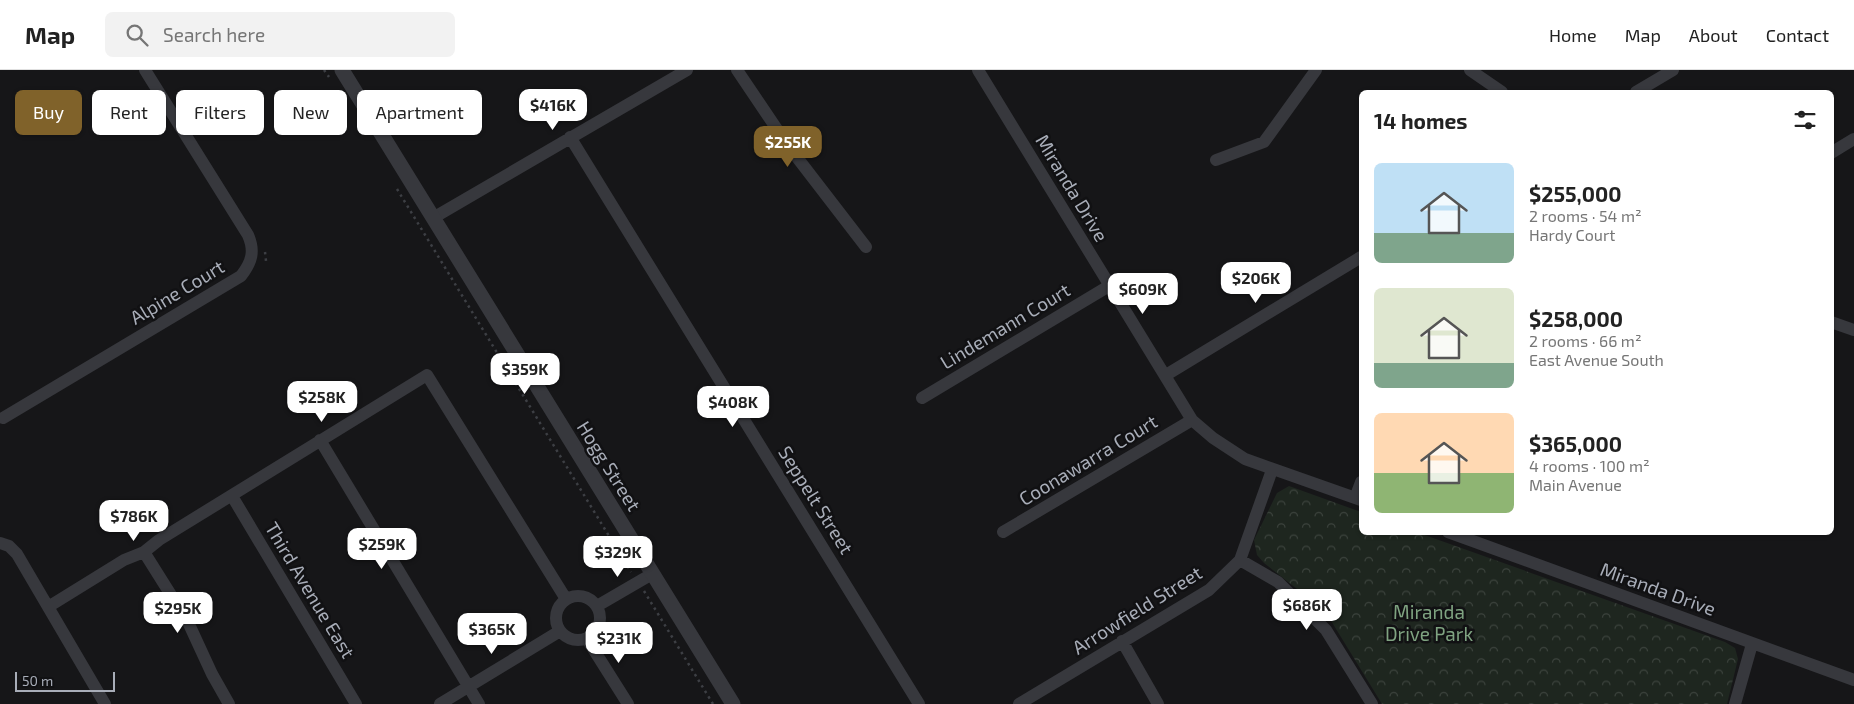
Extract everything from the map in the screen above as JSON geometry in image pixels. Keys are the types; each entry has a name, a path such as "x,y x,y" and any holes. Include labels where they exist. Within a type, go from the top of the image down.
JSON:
{"street":[{"name":"Alpine Court","path":"3,418 241,276 248,267 253,255 252,244 248,236 145,70"},
{"path":"433,218 687,70"},
{"path":"737,70 789,147 866,247"},
{"name":"Miranda Drive","path":"978,70 1192,420 1213,438 1245,459 1358,499"},
{"path":"1216,160 1264,142 1316,70"},
{"path":"1470,70 1495,90"},
{"path":"1639,90 1673,70"},
{"name":"Hogg Street","path":"336,74 433,218 732,704"},
{"name":"Seppelt Street","path":"570,137 919,704"},
{"path":"1834,151 1854,139"},
{"path":"1166,376 1359,258"},
{"name":"Lindemann Court","path":"922,398 1109,286"},
{"path":"1834,323 1854,330"},
{"path":"48,607 124,560 144,552 159,540 428,375 566,599"},
{"name":"Coonawarra Court","path":"1003,532 1192,420"},
{"path":"320,440 479,704"},
{"name":"Arrowfield Street","path":"1018,704 1210,590 1240,560 1272,470"},
{"name":"Third Avenue East","path":"232,496 356,704"},
{"name":"Miranda Drive","path":"1456,535 1854,680"},
{"path":"0,542 9,546 17,554 105,704"},
{"path":"144,552 188,622 212,674 229,704"},
{"path":"1240,560 1278,582 1326,630 1372,704"},
{"path":"597,606 652,574"},
{"path":"579,596 592,600 597,606 600,624 597,630 587,638 572,640 560,631 557,625 556,614 558,608 566,599 579,596"},
{"path":"440,704 560,631"},
{"path":"587,638 628,704"},
{"path":"1122,641 1158,704"},
{"path":"1734,704 1752,644"}],"path":[{"path":"324,70 336,74"},
{"path":"397,189 713,704"}],"green space":[{"name":"Miranda Drive Park","path":"1289,486 1359,511 1359,535 1425,535 1725,642 1735,648 1738,659 1727,704 1382,704 1325,611 1264,563 1257,555 1254,540 1277,493"}]}
